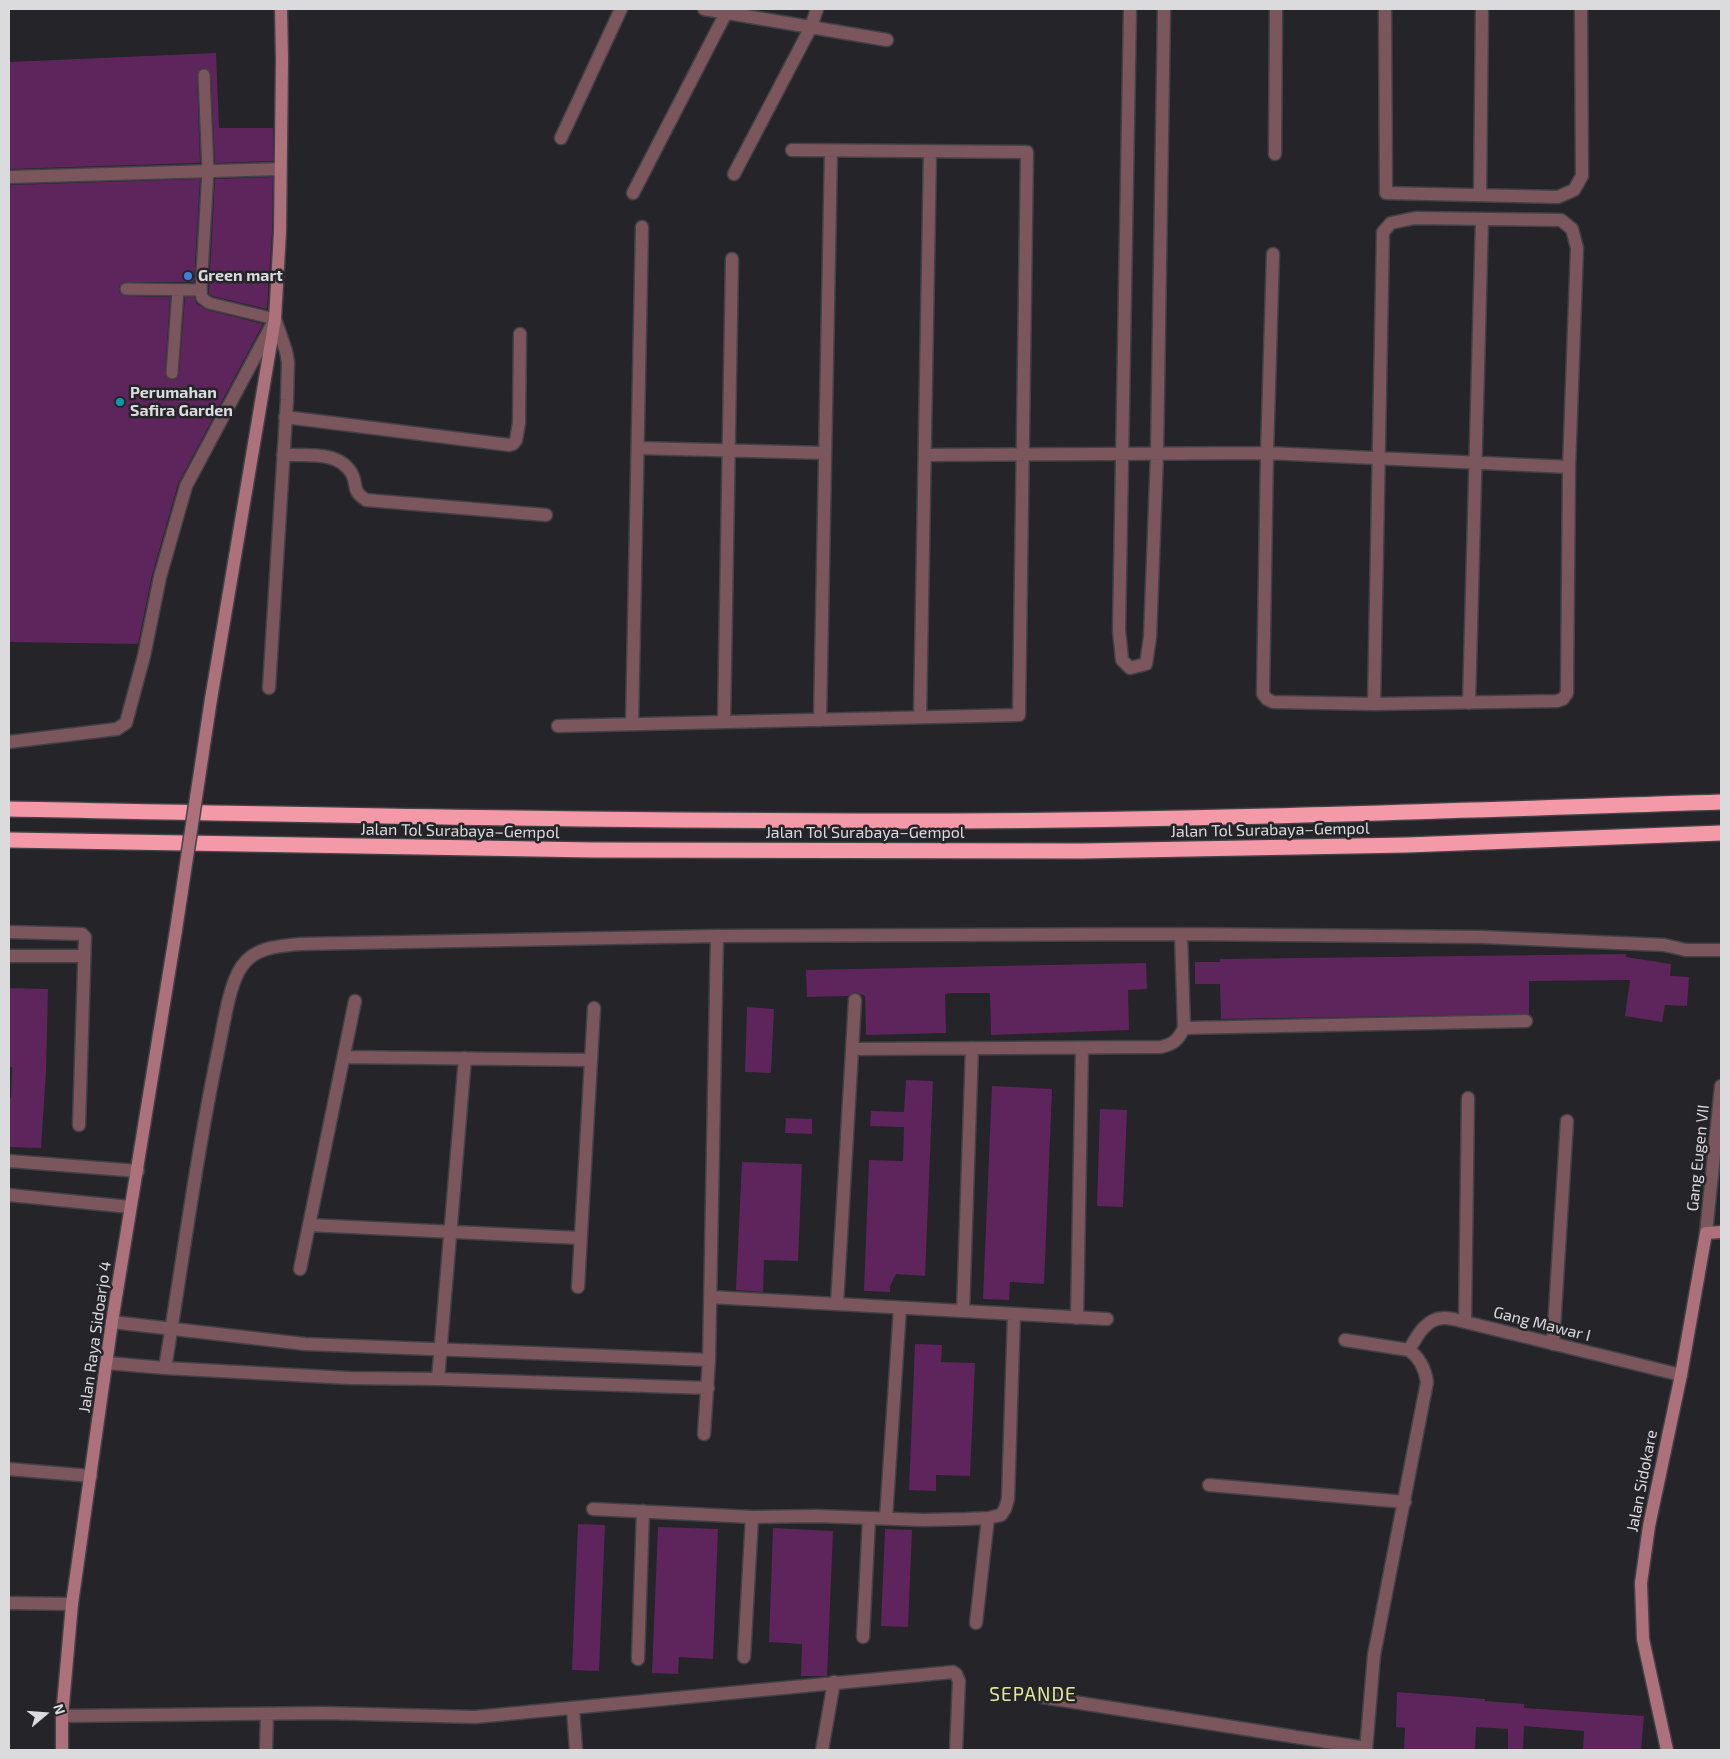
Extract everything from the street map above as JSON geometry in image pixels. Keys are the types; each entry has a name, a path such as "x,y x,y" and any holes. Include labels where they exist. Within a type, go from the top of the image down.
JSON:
{"highway":[{"name":"Jalan Tol Surabaya–Gempol","path":"9,810 698,821 959,821 1219,818 1721,802"},
{"name":"Jalan Tol Surabaya–Gempol","path":"9,840 594,850 1082,851 1407,845 1721,833"}],"street":[{"name":"Jalan Raya Sidoarjo 4","path":"62,1750 62,1716 72,1604 112,1322 130,1206 138,1171 211,700 275,319 280,232 281,9"},
{"path":"561,138 621,9"},
{"path":"704,9 727,11 887,40"},
{"path":"734,174 818,9"},
{"path":"1130,9 1119,630 1122,660 1130,668 1146,664 1150,637 1157,454 1164,9"},
{"path":"1275,154 1276,9"},
{"path":"1384,9 1386,193 1558,197 1574,190 1582,176 1581,9"},
{"path":"1480,194 1482,9"},
{"path":"633,193 727,11"},
{"path":"558,726 1019,715 1027,152 792,150"},
{"path":"820,720 831,151"},
{"path":"920,717 930,152"},
{"path":"9,177 280,169"},
{"path":"1273,254 1267,453 1264,694 1267,699 1273,702 1374,704 1469,703 1557,701 1563,699 1567,693 1569,467 1577,248 1572,229 1561,220 1416,218 1391,223 1383,232 1374,704"},
{"path":"1469,703 1482,219"},
{"path":"632,724 642,227"},
{"path":"724,722 732,259"},
{"path":"269,688 288,362 283,340 275,319"},
{"path":"9,742 118,729 126,723 144,656 160,577 186,486 275,319"},
{"path":"285,417 508,445 513,444 516,440 519,423 520,334"},
{"path":"638,448 825,453"},
{"path":"925,455 1267,453 1569,467"},
{"path":"283,455 329,457 342,462 352,474 354,486 359,495 366,500 546,515"},
{"path":"9,932 82,934 84,937 79,1125"},
{"path":"852,1049 1082,1048 1161,1047 1172,1045 1184,1028 1181,934"},
{"path":"165,1368 210,1090 233,987 241,966 253,955 266,949 300,944 717,936 1181,934 1482,937 1664,945 1686,950 1721,950"},
{"path":"704,1434 709,1360 717,936"},
{"path":"9,956 84,956"},
{"path":"837,1304 855,1000"},
{"path":"300,1269 355,1001"},
{"path":"578,1287 594,1008"},
{"path":"1184,1028 1526,1021"},
{"path":"963,1311 972,1048"},
{"path":"1077,1318 1082,1048"},
{"path":"344,1057 591,1060"},
{"path":"438,1379 439,1349 465,1058"},
{"name":"Gang Eugen VII","path":"1706,1233 1721,1086"},
{"path":"1465,1322 1468,1098"},
{"path":"1553,1344 1567,1121"},
{"path":"9,1161 138,1171"},
{"path":"9,1195 130,1206"},
{"path":"309,1225 580,1238"},
{"path":"1706,1233 1721,1232"},
{"name":"Jalan Sidokare","path":"1667,1750 1643,1639 1641,1582 1649,1526 1681,1375 1706,1233"},
{"path":"710,1297 1107,1319"},
{"path":"886,1518 900,1308"},
{"path":"593,1509 752,1518 816,1516 923,1520 988,1518 1001,1515 1005,1510 1008,1499 1014,1314"},
{"name":"Gang Mawar I","path":"1409,1350 1416,1338 1433,1320 1444,1318 1681,1375"},
{"path":"112,1322 305,1344 709,1360"},
{"path":"1042,1697 1366,1749 1374,1656 1427,1382 1425,1370 1416,1355 1409,1350 1345,1340"},
{"path":"107,1363 349,1378 708,1388"},
{"path":"9,1469 91,1476"},
{"path":"1209,1485 1404,1502"},
{"path":"638,1659 643,1511"},
{"path":"744,1657 752,1518"},
{"path":"976,1623 988,1518"},
{"path":"863,1637 869,1519"},
{"path":"9,1603 72,1604"},
{"path":"62,1716 323,1713 475,1717 953,1672 959,1681 956,1750"},
{"path":"822,1750 834,1682"},
{"path":"573,1709 576,1750"},
{"path":"266,1750 267,1714"}],"lane":[{"path":"204,75 208,171 202,298 208,303 275,319"},
{"path":"126,288 201,290"},
{"path":"172,373 178,290"}],"building":[{"path":"216,53 219,128 273,128 273,161 215,163 211,75 210,71 204,68 200,69 197,75 200,163 9,169 9,62"},
{"path":"273,177 267,309 212,296 209,294 209,290 215,179"},
{"name":"Perumahan Safira Garden","path":"200,179 194,282 126,282 119,286 119,292 126,296 170,297 165,372 166,377 171,380 176,379 179,374 185,297 194,297 197,304 207,310 263,324 178,484 152,575 138,644 9,642 9,185"},
{"path":"1626,954 1626,957 1671,964 1670,976 1689,977 1687,1006 1665,1005 1662,1022 1625,1016 1630,980 1529,981 1529,1014 1221,1019 1220,984 1195,984 1195,962 1220,962 1220,959"},
{"path":"1146,963 1147,989 1128,990 1129,1030 991,1035 990,993 952,993 945,994 946,1033 866,1035 865,996 855,992 848,996 807,997 806,970"},
{"path":"9,988 48,989 46,1072 41,1148 9,1147 9,1098 11,1098 12,1067 9,1067"},
{"path":"747,1007 774,1009 771,1073 745,1072"},
{"path":"906,1080 933,1081 925,1276 896,1274 890,1286 890,1292 864,1291 869,1160 903,1161 904,1127 870,1126 871,1111 904,1112"},
{"path":"992,1086 1052,1089 1044,1284 1010,1282 1009,1300 983,1299"},
{"path":"1100,1109 1127,1110 1123,1207 1097,1206"},
{"path":"786,1118 812,1119 812,1134 785,1133"},
{"path":"742,1162 802,1164 798,1261 764,1260 763,1292 736,1290"},
{"path":"915,1344 942,1345 941,1362 975,1363 970,1476 936,1475 936,1491 909,1490"},
{"path":"578,1524 605,1525 599,1671 572,1670"},
{"path":"658,1527 718,1529 713,1659 679,1657 678,1674 652,1673"},
{"path":"773,1528 833,1531 827,1676 801,1676 802,1644 769,1642"},
{"path":"885,1529 912,1530 908,1627 881,1626"},
{"path":"1397,1692 1485,1699 1485,1701 1524,1704 1524,1708 1644,1716 1641,1750 1583,1750 1584,1731 1524,1726 1523,1750 1508,1750 1508,1729 1476,1727 1475,1750 1404,1750 1405,1728 1396,1727"}],"place":[{"name":"Green mart","path":"188,276"},
{"name":"Perumahan Safira Garden","path":"120,402"}],"district":[{"name":"SEPANDE","path":"1033,1695"}]}
